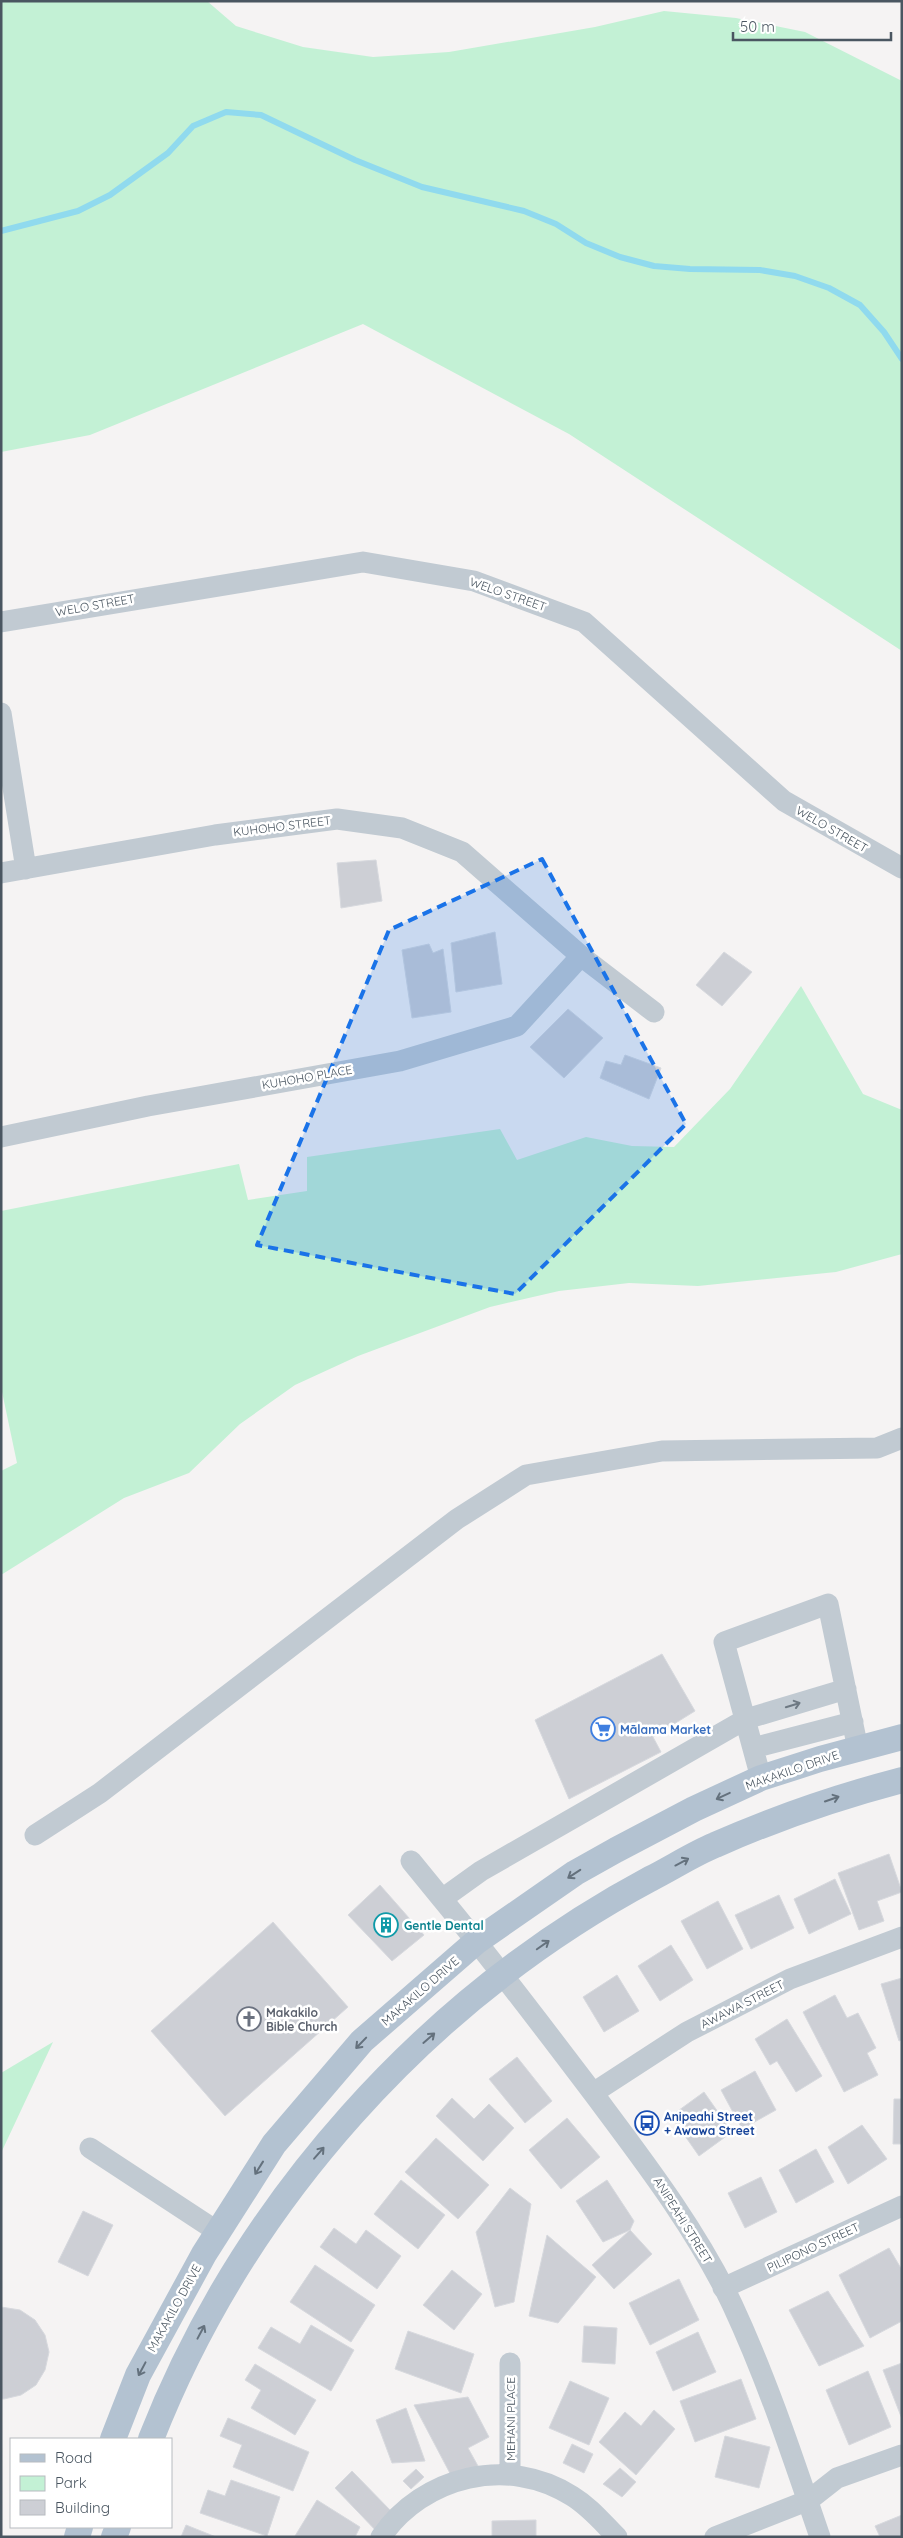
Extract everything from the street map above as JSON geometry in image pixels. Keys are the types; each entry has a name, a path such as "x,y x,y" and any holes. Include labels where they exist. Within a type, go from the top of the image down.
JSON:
{"main road":[{"name":"MAKAKILO DRIVE","path":"113,2438 138,2375 191,2276 218,2232 274,2144 362,2041 477,1941 592,1864 694,1809 761,1778 902,1737"},
{"path":"151,2438 170,2392 231,2276 306,2168 393,2070 503,1973 597,1907 713,1846 835,1798 902,1780"}],"street":[{"name":"WELO STREET","path":"1,622 363,562 474,581 584,622 784,801 902,868"},
{"path":"1,713 26,869"},
{"name":"KUHOHO STREET","path":"1,873 214,835 337,820 402,828 462,852 581,956 654,1012"},
{"name":"KUHOHO PLACE","path":"1,1137 148,1106 400,1061 517,1026 581,956"},
{"path":"35,1835 100,1793 457,1519 526,1475 662,1451 877,1448 902,1438"},
{"path":"761,1778 724,1642 828,1604 858,1749"},
{"path":"442,1899 481,1870 746,1719 846,1689"},
{"path":"753,1748 853,1722"},
{"name":"ANIPEAHI STREET","path":"411,1861 503,1973 653,2172 695,2236 723,2288 762,2372 809,2500 820,2537"},
{"name":"AWAWA STREET","path":"593,2093 687,2032 790,1978 902,1937"},
{"path":"90,2148 218,2232"},
{"name":"PILIPONO STREET","path":"723,2288 902,2206"},
{"name":"MEHANI PLACE","path":"510,2363 510,2474"},
{"path":"716,2537 809,2500 837,2478 902,2455"},
{"path":"381,2537 403,2510 416,2500 445,2484 477,2475 510,2474 542,2481 572,2495 597,2515 617,2537"}],"highlighted area":[{"path":"542,859 686,1124 515,1294 257,1245 389,930"}],"green space":[{"path":"1,1 207,1 236,26 303,47 373,57 449,52 595,27 664,11 736,18 805,32 902,81 902,651 569,434 363,324 90,435 1,452"},
{"path":"801,986 863,1094 902,1110 902,1254 836,1272 698,1286 629,1283 559,1291 490,1307 358,1356 295,1385 240,1424 189,1473 124,1498 1,1575 1,1471 17,1463 1,1387 1,1211 239,1164 248,1200 307,1191 307,1157 500,1129 517,1160 586,1137 632,1146 674,1147 730,1089"},
{"path":"53,2042 1,2153 1,2073"}],"building":[{"path":"376,860 382,901 341,908 337,863"},
{"path":"495,932 502,984 456,992 451,943"},
{"path":"429,944 433,953 443,949 451,1012 412,1018 402,950"},
{"path":"724,952 752,972 722,1006 696,985"},
{"path":"568,1009 603,1038 564,1078 530,1047"},
{"path":"625,1055 661,1068 649,1099 600,1078 606,1061 621,1065"},
{"name":"Mālama Market","path":"662,1654 695,1711 653,1737 661,1752 569,1799 535,1720"},
{"path":"889,1854 902,1892 877,1901 884,1921 859,1930 838,1873"},
{"path":"835,1879 851,1914 809,1934 794,1899"},
{"name":"Gentle Dental","path":"380,1885 424,1935 392,1961 348,1915"},
{"path":"779,1895 794,1928 751,1949 735,1915"},
{"path":"718,1901 743,1949 707,1969 681,1921"},
{"name":"Makakilo Bible Church","path":"273,1922 348,2007 225,2116 151,2031"},
{"path":"671,1945 693,1980 660,2001 638,1966"},
{"path":"617,1975 639,2011 604,2032 583,1997"},
{"path":"902,1978 902,2040 899,2041 881,1984"},
{"path":"835,1995 847,2018 858,2013 876,2048 867,2053 878,2075 844,2092 803,2012"},
{"path":"787,2019 822,2076 796,2092 777,2061 770,2065 755,2039"},
{"path":"517,2057 552,2101 525,2123 489,2079"},
{"path":"755,2071 776,2110 742,2129 721,2090"},
{"path":"704,2092 732,2132 699,2156 671,2116"},
{"path":"452,2098 474,2119 489,2104 514,2128 483,2161 436,2116"},
{"path":"894,2099 902,2099 902,2144 893,2144"},
{"path":"567,2118 600,2157 561,2189 529,2150"},
{"path":"862,2125 887,2159 848,2184 828,2147"},
{"path":"436,2138 489,2185 458,2219 405,2172"},
{"path":"816,2149 834,2182 796,2203 779,2170"},
{"path":"761,2177 777,2212 745,2228 728,2193"},
{"path":"401,2180 445,2215 418,2249 374,2214"},
{"path":"607,2180 634,2221 630,2230 603,2242 576,2201"},
{"path":"510,2188 531,2204 514,2302 495,2307 476,2232"},
{"path":"83,2211 113,2225 88,2276 58,2262"},
{"path":"334,2228 356,2244 366,2230 401,2256 377,2289 320,2247"},
{"path":"630,2230 652,2254 614,2289 592,2265"},
{"path":"547,2235 596,2277 558,2323 529,2316"},
{"path":"889,2248 902,2270 902,2321 870,2338 839,2275"},
{"path":"315,2265 375,2305 351,2342 290,2302"},
{"path":"452,2270 482,2294 454,2330 423,2305"},
{"path":"679,2279 699,2320 650,2345 629,2303"},
{"path":"828,2291 864,2346 819,2366 789,2310"},
{"path":"1,2307 20,2310 35,2320 45,2335 49,2352 45,2370 36,2385 21,2395 4,2399 1,2399"},
{"path":"311,2325 354,2350 331,2391 258,2348 271,2327 300,2344"},
{"path":"584,2326 617,2328 615,2364 582,2362"},
{"path":"408,2331 474,2354 461,2393 395,2369"},
{"path":"698,2332 716,2372 673,2391 656,2352"},
{"path":"902,2363 902,2419 883,2370"},
{"path":"255,2364 316,2400 295,2435 251,2408 261,2390 245,2380"},
{"path":"868,2371 891,2427 849,2445 826,2390"},
{"path":"741,2379 756,2419 695,2442 680,2401"},
{"path":"570,2381 609,2398 589,2445 549,2428"},
{"path":"468,2397 489,2437 468,2448 478,2466 453,2479 414,2405"},
{"path":"406,2408 425,2461 392,2463 376,2420"},
{"path":"654,2410 675,2429 636,2475 599,2442 625,2412 641,2426"},
{"path":"228,2418 309,2452 293,2491 233,2467 242,2445 220,2436"},
{"path":"725,2436 770,2447 759,2488 715,2477"},
{"path":"572,2444 593,2454 584,2473 563,2463"},
{"path":"620,2468 636,2482 622,2497 603,2484"},
{"path":"416,2469 424,2477 411,2489 403,2481"},
{"path":"352,2471 391,2511 381,2536 335,2488"},
{"path":"231,2480 280,2497 267,2536 200,2513 208,2490 225,2496"},
{"path":"317,2500 360,2527 355,2537 295,2536"},
{"path":"902,2515 902,2537 880,2537 875,2526"},
{"path":"536,2520 536,2537 492,2537 492,2521"},
{"path":"186,2525 216,2537 181,2537"}],"waterway":[{"path":"1,231 78,211 110,195 168,153 193,126 226,112 261,115 355,160 422,187 524,211 556,224 586,243 620,257 654,266 690,269 760,270 795,276 829,288 860,305 884,332 902,359"}],"place":[{"name":"Mālama Market","path":"603,1729"},
{"name":"Gentle Dental","path":"386,1925"},
{"name":"Makakilo Bible Church","path":"249,2019"},
{"name":"Anipeahi Street + Awawa Street","path":"647,2123"}]}
